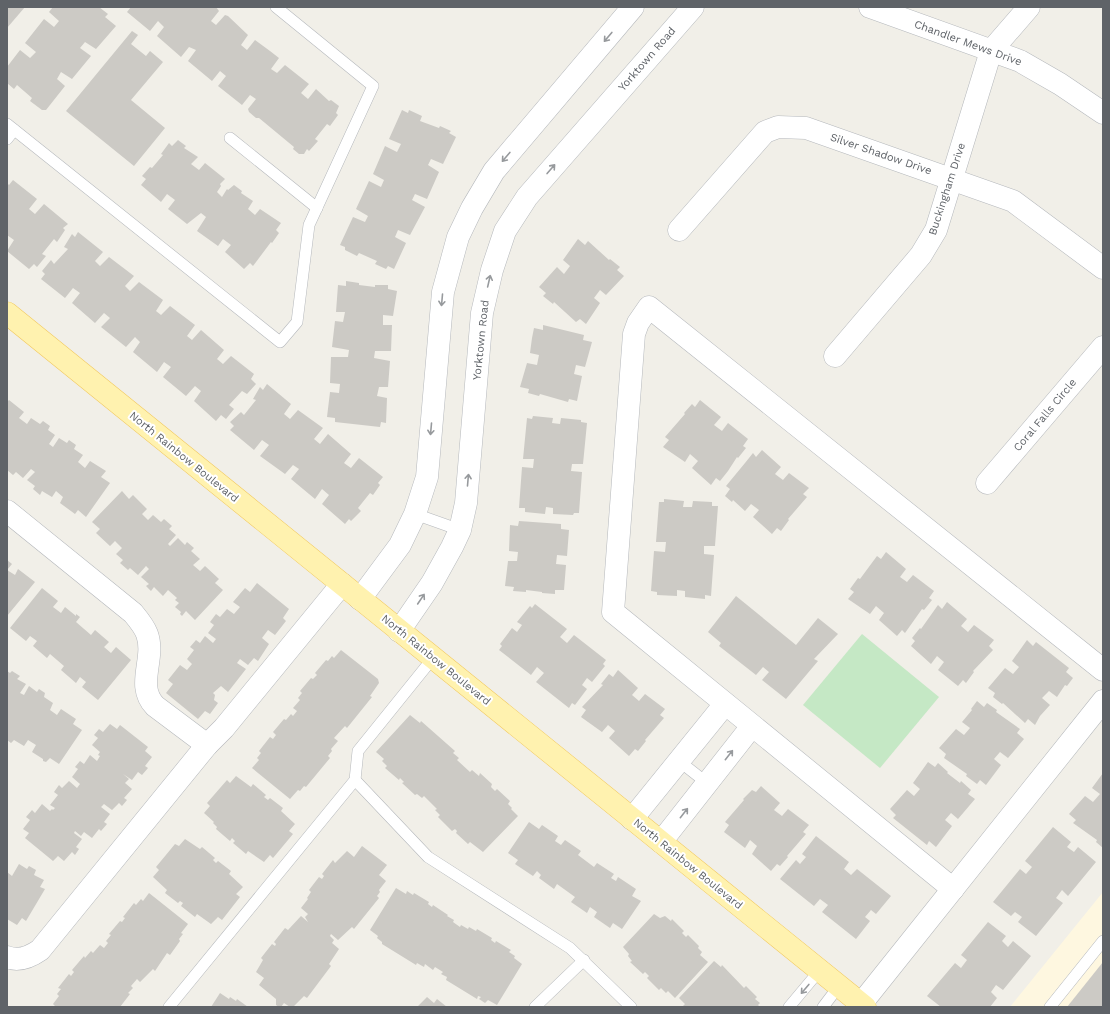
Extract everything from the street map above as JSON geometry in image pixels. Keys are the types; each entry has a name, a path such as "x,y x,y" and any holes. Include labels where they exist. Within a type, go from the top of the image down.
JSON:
{"main road":[{"name":"North Rainbow Boulevard","path":"7,314 863,1006"}],"street":[{"path":"360,598 400,545 415,514 427,477 443,292 458,237 472,208 494,171 633,7"},
{"name":"Yorktown Road","path":"399,631 432,583 460,530 466,503 482,313 492,270 506,231 527,197 693,7"},
{"name":"Chandler Mews Drive","path":"870,7 1020,61 1060,84 1103,114"},
{"name":"Buckingham Drive","path":"835,356 921,256 936,230 991,51 1029,7"},
{"name":"Silver Shadow Drive","path":"679,230 766,132 778,127 806,128 1013,202 1103,268"},
{"path":"953,889 613,612 634,334 638,323 649,307 1103,670"},
{"name":"Coral Falls Circle","path":"987,483 1103,347"},
{"path":"7,511 137,618 147,634 150,647 146,688 147,698 154,706 207,745"},
{"path":"7,957 22,959 32,956 40,950 207,745 224,728 342,584"},
{"path":"863,1006 953,889 1103,701"},
{"path":"632,819 725,704"},
{"path":"661,842 752,726"}],"lane":[{"path":"7,139 11,127 280,342 297,322 309,225 373,86 276,7"},
{"path":"230,138 316,208"},
{"path":"415,514 460,530"},
{"path":"169,1007 355,780 358,751 433,658"},
{"path":"679,761 707,783"},
{"path":"355,780 428,857 570,948 631,1007"},
{"path":"1050,1007 1103,941"},
{"path":"535,1007 584,960"},
{"path":"789,1007 820,970"},
{"path":"823,1007 840,986"}],"shaded area":[{"path":"1103,892 1103,1007 1010,1007"}],"green space":[{"path":"862,634 939,697 880,768 803,705"}],"building":[{"path":"7,7 25,7 7,28"},
{"path":"53,7 99,7 108,14 105,17 116,26 96,49 85,42 80,48 91,56 72,79 61,72 57,79 65,86 46,110 42,110 30,101 32,98 17,85 14,89 7,83 7,67 20,50 30,58 36,52 25,43 44,19 54,27 59,21 49,12"},
{"path":"131,7 216,7 219,11 211,21 216,25 225,15 228,16 248,35 241,45 247,50 255,40 279,58 271,69 277,73 285,65 309,84 301,93 308,99 316,89 329,101 331,100 339,106 336,113 338,115 330,126 327,124 315,139 318,141 309,151 307,149 304,154 299,154 293,149 294,147 259,118 256,118 249,112 248,109 256,99 250,95 242,105 218,86 226,76 220,71 212,81 188,61 196,50 189,47 181,57 157,36 164,27 158,21 150,31 127,12"},
{"path":"132,31 138,35 131,44 146,56 150,51 163,62 131,100 165,128 134,166 66,111"},
{"path":"402,110 408,113 409,110 422,116 420,121 439,128 440,126 451,131 449,133 456,137 443,164 431,159 428,165 439,172 427,199 415,194 412,200 425,207 410,235 398,230 395,237 406,243 394,269 388,266 386,269 375,264 377,261 359,253 357,256 345,250 345,247 340,245 353,217 365,222 368,216 356,209 369,181 381,187 384,180 373,174 385,146 397,152 401,144 389,139"},
{"path":"178,140 186,146 184,148 198,157 191,164 199,170 205,163 225,179 220,184 221,186 217,192 222,197 227,189 228,190 234,185 242,191 241,193 253,201 248,209 255,215 260,209 281,223 276,230 279,233 253,266 250,263 244,269 225,252 231,245 223,239 218,246 197,231 206,217 201,213 187,224 168,209 175,200 167,194 161,202 141,185 146,179 142,176 150,167 152,168 163,155 161,154 169,143 172,146"},
{"path":"13,180 37,199 29,209 35,214 44,204 68,224 63,228 65,230 57,242 54,239 42,254 46,256 37,267 34,264 29,269 7,251 14,240 7,235 7,183 9,185"},
{"path":"78,232 103,252 95,261 100,266 109,257 134,276 125,286 130,291 139,282 163,300 156,311 161,315 170,306 195,325 187,336 192,340 201,330 224,350 217,359 223,364 231,356 254,374 251,379 256,384 247,394 242,391 229,405 234,409 226,419 221,415 216,421 194,401 201,391 195,386 186,396 163,377 171,367 164,362 157,372 133,352 140,342 135,337 126,347 101,327 110,318 104,313 95,323 72,303 80,293 73,288 65,298 41,279 45,274 42,271 51,260 54,264 68,249 64,247 72,234 75,237"},
{"path":"578,239 585,245 588,241 609,260 610,259 620,267 617,270 624,276 606,295 600,290 594,298 600,303 586,324 580,319 576,322 554,302 553,304 543,296 546,293 539,287 557,267 564,274 570,266 563,260"},
{"path":"346,281 359,283 359,285 375,287 375,285 388,285 388,289 397,291 393,316 383,315 383,325 392,325 391,351 375,351 374,358 390,361 388,387 379,387 377,396 387,398 386,423 381,422 380,427 335,422 335,418 327,417 330,392 339,393 340,384 330,383 331,357 348,357 349,350 332,347 335,321 343,322 345,312 336,312 338,285 346,286"},
{"path":"543,325 584,335 583,340 592,342 585,367 576,365 574,374 582,376 577,401 569,399 568,402 540,394 539,396 528,393 529,389 520,387 527,363 537,365 539,355 530,353 532,338 534,328 543,330"},
{"path":"267,384 291,404 284,414 290,419 298,410 323,428 314,439 320,444 328,434 351,454 344,463 351,468 359,458 383,477 378,483 380,485 373,495 370,493 358,508 361,511 351,521 349,519 345,524 322,504 329,495 322,489 315,499 291,479 299,469 293,465 285,474 260,456 269,445 262,440 254,450 230,430 234,426 230,422 241,412 244,415 256,400 253,399 260,387 263,390"},
{"path":"9,400 24,412 19,418 27,424 31,418 40,424 43,421 50,426 48,430 55,435 49,444 53,447 59,438 67,443 69,440 76,445 74,449 83,455 78,462 85,468 90,461 106,471 101,477 110,483 86,517 78,510 75,514 60,503 63,497 56,491 52,497 42,491 40,495 33,489 35,486 27,480 35,472 31,469 23,478 16,472 13,475 7,470 7,402"},
{"path":"700,400 721,417 714,425 722,431 728,423 748,439 743,446 746,448 738,458 737,457 720,481 716,478 711,485 692,468 698,461 690,454 685,462 663,447 669,440 665,437 692,404 695,407"},
{"path":"533,416 553,418 552,423 560,424 561,418 581,420 581,422 587,423 583,464 572,464 571,471 582,472 579,513 574,513 573,515 553,514 553,508 546,507 545,514 525,512 525,508 519,508 522,467 533,468 534,459 523,459 527,418 532,419"},
{"path":"762,450 781,467 775,474 783,480 789,473 809,488 803,494 807,497 788,519 789,520 781,531 777,528 772,534 753,517 759,510 751,504 745,511 733,500 732,502 725,496 730,489 726,486 753,453 756,457"},
{"path":"122,491 129,499 133,495 147,509 142,514 148,520 153,515 161,522 164,519 172,526 169,529 176,535 168,544 170,546 178,538 185,545 187,542 194,548 191,551 200,559 193,565 200,571 205,566 219,579 215,583 223,590 195,620 186,611 182,616 180,614 181,612 175,607 179,603 175,600 177,598 168,590 163,596 154,587 151,591 146,586 149,584 141,577 149,569 146,566 138,575 130,568 128,570 120,563 123,560 116,554 122,548 115,541 110,546 96,533 100,529 92,522"},
{"path":"664,499 684,501 683,507 692,507 693,501 712,502 712,506 718,506 715,546 704,546 704,554 714,555 711,596 705,595 705,599 685,597 685,591 677,590 677,596 657,595 657,592 651,591 654,551 665,552 666,542 656,542 659,502 664,502"},
{"path":"519,521 561,524 561,529 569,530 567,556 557,555 556,564 566,565 564,590 555,590 555,594 526,590 526,592 513,591 514,587 505,586 508,561 517,561 518,552 509,551 510,525 518,526"},
{"path":"886,552 906,569 900,577 907,582 913,575 934,591 929,598 932,600 924,610 922,609 905,633 902,630 897,636 879,620 884,613 876,606 870,614 848,599 854,592 850,589 858,578 860,579 877,556 881,559"},
{"path":"7,560 12,564 7,570"},
{"path":"18,569 35,582 7,616 7,570 15,575"},
{"path":"257,583 289,609 283,618 286,621 275,635 268,630 262,638 269,644 258,661 254,658 248,665 240,659 237,663 246,669 228,692 221,686 213,693 215,695 214,700 218,703 210,714 205,711 198,719 166,693 173,684 168,680 180,665 187,670 192,664 187,659 194,650 190,647 196,640 200,643 205,636 213,643 216,639 208,633 214,625 210,622 216,614 220,617 227,609 234,614 240,607 233,602 245,588 250,592"},
{"path":"42,588 58,601 53,607 61,613 65,607 76,616 76,614 80,617 76,622 91,635 95,630 109,642 104,647 111,653 116,647 131,660 98,700 82,687 86,682 80,677 76,683 61,670 64,666 50,654 47,658 33,646 37,641 30,636 26,641 10,628"},
{"path":"736,596 796,645 818,618 838,634 814,659 818,661 786,699 762,680 769,672 763,667 756,675 719,646 721,643 708,632"},
{"path":"947,602 967,619 961,626 968,632 974,625 994,640 989,646 993,650 973,671 974,672 966,683 963,680 958,686 938,670 944,662 937,656 931,664 911,646 915,641 912,638 920,628 921,629 938,605 942,609"},
{"path":"535,604 567,629 560,637 567,643 574,635 606,660 603,664 605,666 592,682 587,678 582,685 587,689 575,705 572,703 569,708 536,682 544,673 537,667 531,675 499,650 502,646 500,644 512,628 517,632 522,625 517,622 530,606 532,608"},
{"path":"1027,640 1033,646 1036,642 1069,668 1066,672 1073,678 1067,686 1065,685 1057,697 1049,691 1042,698 1050,705 1040,716 1035,725 1028,719 1025,723 1003,703 1002,704 993,697 995,693 988,688 1005,668 1013,674 1019,667 1012,661"},
{"path":"341,650 378,679 379,683 370,696 372,697 347,728 345,726 334,738 338,741 331,749 332,751 328,756 330,758 306,787 304,786 300,791 298,790 290,799 252,768 259,760 257,758 261,753 259,751 270,737 273,739 276,735 273,732 284,719 286,720 291,714 293,716 297,711 293,708 300,700 298,698 302,693 300,691 311,678 313,679 317,675 315,673 326,660 328,661 332,656 334,658"},
{"path":"618,670 638,688 632,695 639,701 645,694 665,709 660,715 664,718 645,740 646,741 638,751 635,749 629,756 609,738 615,731 608,725 602,732 581,717 586,710 582,707 603,685 601,684 609,674 613,677"},
{"path":"7,671 10,673 12,671 20,676 17,679 26,684 20,693 24,695 29,686 37,692 39,689 45,693 44,697 53,703 50,710 57,715 61,709 76,719 73,724 82,730 59,764 50,758 46,762 43,761 43,759 32,752 36,745 28,740 24,746 14,740 11,743 7,740"},
{"path":"977,701 984,707 987,703 997,710 996,712 1020,729 1017,733 1024,739 1008,758 1000,752 994,759 1001,765 986,785 980,780 977,784 966,776 967,774 944,758 946,754 939,748 956,729 964,735 970,728 962,722"},
{"path":"410,715 420,723 421,721 455,751 453,753 459,758 457,760 470,772 472,770 479,776 480,773 492,784 491,787 495,791 497,789 510,801 508,804 518,816 483,852 470,842 468,844 456,833 457,831 455,829 452,831 438,817 440,815 435,810 437,809 424,796 422,798 417,794 415,795 402,783 404,782 400,778 399,780 385,768 387,766 382,761 384,759 376,752"},
{"path":"110,724 117,729 120,725 148,747 145,751 152,757 145,766 148,768 142,775 138,772 132,780 123,774 129,779 125,783 132,789 124,798 127,800 122,806 119,803 112,810 104,804 101,807 110,814 104,822 107,824 101,831 99,829 92,838 84,832 81,836 75,831 74,833 82,839 76,847 79,849 75,855 72,852 64,861 58,856 53,861 25,838 29,833 23,829 30,820 26,817 32,810 35,813 42,804 50,811 52,809 53,810 55,808 50,805 58,795 54,792 59,785 62,788 69,781 77,788 80,784 72,777 78,769 75,767 80,761 84,764 90,755 97,761 100,756 98,755 100,752 92,745 98,738 94,735 99,729 103,732"},
{"path":"928,762 935,767 938,763 948,772 947,773 960,783 961,781 971,790 968,794 975,799 958,819 951,813 945,820 952,826 936,847 929,841 927,845 893,818 896,815 890,809 907,790 914,796 920,789 913,783"},
{"path":"1103,773 1103,848 1096,842 1097,840 1073,823 1076,820 1069,814 1085,796 1093,802 1100,794 1092,788"},
{"path":"236,776 251,787 253,784 266,795 264,797 268,800 270,798 283,808 281,811 295,824 289,831 293,834 273,858 270,855 264,862 248,851 246,854 233,843 235,841 232,838 230,841 216,829 217,827 213,823 214,822 204,813 210,806 207,803 227,780 230,783"},
{"path":"761,786 780,803 774,810 782,816 788,809 809,825 803,832 806,834 787,856 788,857 780,866 777,864 771,871 752,854 757,846 750,840 745,848 724,832 729,825 725,822 744,800 743,799 752,790 756,792"},
{"path":"529,822 539,829 542,825 558,836 555,841 561,845 565,840 581,851 578,855 594,867 597,863 614,874 611,878 616,881 618,877 636,889 632,896 641,901 622,929 613,923 610,928 594,917 597,912 590,907 587,913 571,902 575,897 557,884 554,889 539,878 541,875 537,871 533,876 515,864 518,860 508,853"},
{"path":"1053,827 1071,842 1067,847 1074,852 1078,847 1096,862 1068,896 1062,890 1056,898 1063,903 1036,936 1018,922 1022,917 1015,912 1011,916 993,902 1020,869 1026,874 1032,867 1025,861"},
{"path":"816,836 849,862 844,869 851,875 857,869 891,896 876,914 871,910 865,917 870,921 856,939 822,912 828,905 820,899 814,906 780,879 796,860 800,864 806,857 802,854"},
{"path":"185,839 200,849 202,847 215,858 213,860 216,863 218,861 231,871 229,874 243,887 236,894 240,897 222,920 218,917 211,924 197,914 195,917 181,906 183,903 180,901 178,903 165,893 167,890 153,877 159,870 156,867 175,844 179,846"},
{"path":"362,846 387,865 379,875 386,881 379,890 380,892 377,896 379,898 354,929 352,927 338,940 331,934 330,936 334,940 332,943 339,949 329,964 331,966 307,998 304,996 293,1007 290,1007 284,1003 281,1007 279,1007 276,1005 276,999 259,985 264,978 256,972 263,960 261,958 272,944 275,946 276,944 274,942 285,928 288,930 301,916 308,922 305,917 308,914 301,908 308,899 307,898 311,892 309,890 319,877 322,879 324,876 322,874 333,860 335,863 347,851 354,857"},
{"path":"19,864 27,869 29,866 36,870 34,875 44,880 40,887 45,889 26,921 22,918 17,925 7,919 7,872 12,876"},
{"path":"396,888 406,894 407,891 413,895 414,893 429,902 428,904 432,907 433,905 448,915 447,916 454,920 453,922 460,927 461,925 468,929 469,927 476,931 477,929 492,938 491,940 495,943 496,941 511,950 509,952 522,964 497,1005 488,1000 485,1003 479,999 481,997 478,996 477,999 446,980 447,977 441,974 443,972 435,967 433,970 425,964 424,967 417,963 416,965 382,944 382,942 377,938 378,936 370,930"},
{"path":"149,893 188,924 181,933 183,934 179,939 180,941 170,955 167,953 155,971 153,969 140,982 137,979 131,986 133,988 128,993 130,994 120,1007 56,1007 53,1004 59,996 57,994 61,989 58,988 69,974 71,976 74,972 72,970 84,956 85,958 91,951 93,953 100,945 104,948 108,943 106,941 111,935 109,934 120,921 122,922 125,918 123,917 134,903 136,905 141,899 143,901"},
{"path":"654,914 660,918 665,916 671,921 672,919 684,931 682,933 686,937 688,935 699,946 698,948 702,952 700,955 708,962 675,998 668,991 666,993 661,988 659,990 647,978 649,976 645,972 643,974 630,962 632,961 628,956 629,954 623,947"},
{"path":"988,922 1006,936 1002,941 1008,947 1013,941 1031,956 1003,990 996,985 991,992 997,998 990,1007 941,1007 927,996 955,963 961,968 967,960 961,955"},
{"path":"714,961 721,967 722,965 744,988 746,986 757,997 755,999 760,1003 758,1005 760,1007 683,1006 685,1004 679,998"},
{"path":"1103,962 1103,1007 1067,1007"},
{"path":"220,993 229,999 230,997 236,1001 237,999 248,1007 211,1007"},
{"path":"427,997 434,1003 437,999 447,1007 417,1007"}]}
